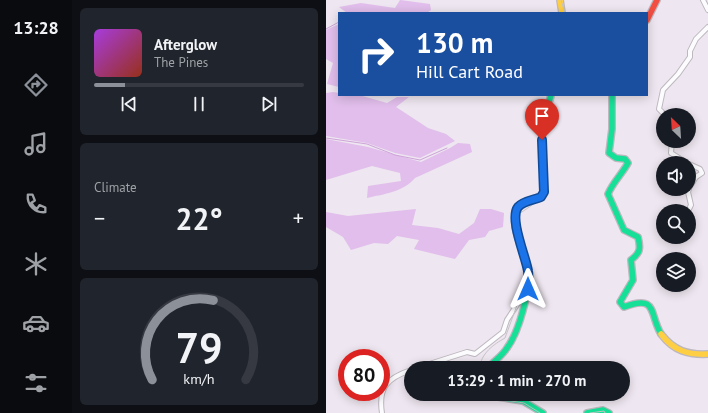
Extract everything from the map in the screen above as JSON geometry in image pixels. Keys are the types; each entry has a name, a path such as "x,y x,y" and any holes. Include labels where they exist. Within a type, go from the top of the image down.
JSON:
{"main road":[{"path":"560,0 562,12"},
{"path":"648,18 657,0"},
{"path":"495,361 509,346 528,289 528,268 520,244 516,214 517,208 523,203 541,197 544,192 542,127 551,96"},
{"path":"612,96 612,129 609,153 616,158 625,158 628,163 622,174 613,182 608,194 619,222 624,230 638,237 641,249 639,254 632,259 631,262 635,275 632,284 621,297 620,302 624,307 642,302 649,305 660,331 666,340 681,352 691,354 708,354"},
{"path":"524,401 543,413"},
{"path":"587,413 603,410 609,413"}],"street":[{"path":"703,0 708,10"},
{"path":"658,108 663,90 678,74 690,57 690,51 696,38 708,27"},
{"path":"671,148 671,153 676,156"},
{"path":"696,167 700,169 702,173 696,177"},
{"path":"439,361 466,352 475,354 485,348 503,332 514,309 528,289"},
{"path":"382,413 380,398 386,384 398,375 404,373"}],"shaded area":[{"path":"400,0 430,4 431,10 428,12 346,12 339,7 361,3 395,8"},
{"path":"338,24 338,87 327,84 333,63 326,59 326,30"},
{"path":"326,93 338,93 338,96 362,96 387,103 397,97 409,97 396,107 428,128 446,134 455,141 420,158 395,153 367,143 326,136"},
{"path":"326,139 368,147 421,162 458,143 470,144 472,152 415,178 410,183 399,189 386,194 367,198 368,186 401,181 400,173 372,166 326,180"},
{"path":"416,209 412,225 438,228 459,234 474,223 480,209 491,209 504,213 503,227 489,231 485,237 469,240 455,259 414,249 419,240 397,236 388,244 374,243 351,250 343,237 326,227 326,212 348,216"}],"waterway":[{"path":"326,29 338,23"},
{"path":"326,138 367,144 395,155 420,160 447,148"}],"railway":[{"path":"561,0 565,12"},
{"path":"481,361 482,358 492,346 505,338 527,278 520,244 519,214 541,199 546,193 545,127 555,96"},
{"path":"510,401 524,403 540,413"},
{"path":"590,413 604,411 605,413"}],"traffic: fast":[{"path":"496,361 503,354 516,332 526,299 528,288 528,269 516,232 515,216 517,209 522,203 538,197 544,192 542,127 551,96"},
{"path":"612,96 612,129 609,153 616,158 625,159 628,163 608,194 624,230 638,237 639,245 638,253 631,260 633,280 620,302 624,307 642,303 651,308 657,327 661,334"},
{"path":"523,401 543,413"},
{"path":"587,413 603,410 609,413"}],"traffic: slow":[{"path":"560,0 562,12"},
{"path":"661,334 666,340 682,351 694,354 708,354"}],"traffic: jam":[{"path":"648,18 657,0"}],"route":[{"path":"528,289 528,268 520,244 516,214 517,208 523,203 541,197 544,192 544,158 542,140"}]}
